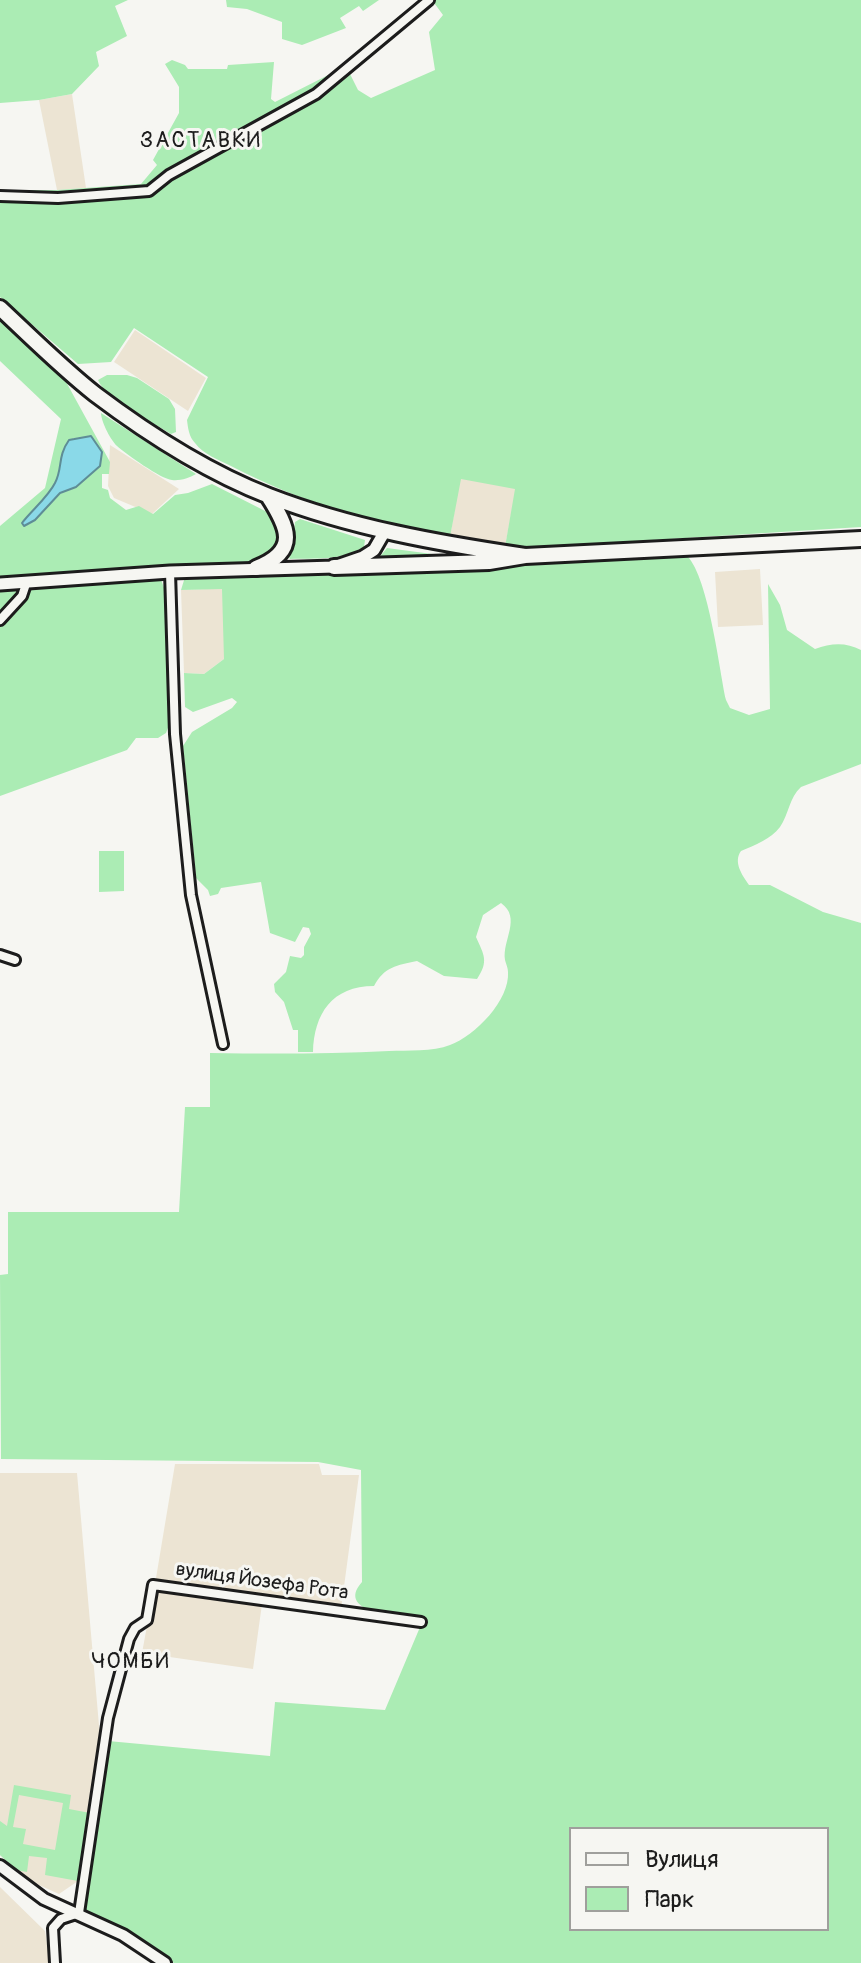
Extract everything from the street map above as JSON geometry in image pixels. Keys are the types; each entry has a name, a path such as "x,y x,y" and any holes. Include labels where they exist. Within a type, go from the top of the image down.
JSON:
{"highway":[{"path":"0,308 85,385 131,419 201,463 268,495 385,531 448,545 525,556"},
{"path":"256,568 278,557 286,541 284,521 268,495"},
{"path":"334,567 489,562 525,556 861,539"}],"main road":[{"path":"0,584 170,572 334,567 369,554 378,546 385,531"}],"street":[{"path":"0,196 58,198 149,191 169,175 316,94 429,0"},
{"path":"170,572 175,734 191,895 223,1044"},
{"path":"0,620 22,596 27,581"},
{"path":"0,955 15,960"},
{"name":"вулиця Йозефа Рота","path":"79,1913 108,1718 129,1639 135,1628 147,1620 153,1585 421,1622"},
{"path":"0,1866 29,1890 123,1935 165,1963"},
{"path":"55,1963 53,1928 61,1919 79,1913"}],"shaded area":[{"path":"72,94 86,188 57,190 39,100"},
{"path":"135,330 206,378 188,411 114,362"},
{"path":"110,445 179,489 152,514 114,498 108,486"},
{"path":"460,478 516,488 505,547 450,537"},
{"path":"760,569 763,625 718,627 715,572"},
{"path":"257,587 224,659 204,674 184,673 181,590"},
{"path":"175,1464 319,1464 322,1475 359,1475 341,1609 160,1584 156,1578"},
{"path":"0,1473 77,1473 100,1737 78,1881 59,1894 28,1880 0,1855"},
{"path":"154,1588 262,1604 253,1669 142,1653"},
{"path":"0,1887 45,1931 50,1963 0,1963"}],"green space":[{"path":"0,0 128,0 115,6 127,36 96,52 99,66 72,94 0,103"},
{"path":"226,0 379,0 363,11 359,6 340,18 346,28 302,45 282,39 282,22 247,9 227,7"},
{"path":"432,0 861,0 861,527 505,547 515,489 461,479 450,537 365,518 284,491 216,459 198,447 191,438 187,420 208,377 134,328 111,362 78,364 0,297 0,190 57,190 141,184 157,165 153,160 179,113 179,87 165,64 172,60 188,69 227,69 228,65 274,62 271,99 275,102 346,66 358,90 371,98 435,70 429,32 443,15"},
{"path":"0,314 59,369 110,462 109,474 102,474 102,488 108,490 110,498 126,510 139,506 153,514 175,495 212,484 273,515 279,531 278,543 256,563 0,580 0,526 45,488 61,419 0,361","holes":["74,438 71,489 57,496 24,526 23,523 55,483 62,453"]},
{"path":"107,375 137,378 169,399 175,409 176,432 171,434 110,395 98,380"},
{"path":"101,413 196,474 172,480 144,466 114,443"},
{"path":"300,519 365,540 364,547 337,557 290,559 287,553 292,547 295,522"},
{"path":"387,548 447,556 452,558 377,560"},
{"path":"685,554 693,564 706,600 726,700 730,708 749,715 770,709 768,584 780,605 787,630 815,649 838,644 861,650 861,764 801,787 780,827 767,838 741,851 738,864 749,885 770,885 823,912 861,923 861,1963 174,1963 82,1908 108,1741 270,1756 275,1702 385,1710 423,1620 375,1612 357,1601 356,1593 362,1582 361,1470 318,1462 1,1459 0,1275 8,1274 8,1212 179,1212 185,1107 210,1107 210,1053 344,1053 443,1047 470,1034 489,1016 503,994 508,972 505,952 511,922 507,909 501,903 483,915 476,937 484,958 477,979 444,976 417,961 392,968 374,986 347,991 328,1005 317,1026 313,1052 298,1052 298,1030 293,1030 274,984 286,972 290,956 301,958 304,955 304,947 311,934 309,928 303,927 295,942 270,933 261,882 221,888 218,894 210,896 196,878 183,746 192,732 237,702 232,698 193,712 185,707 184,673 204,674 224,659 222,589 181,590 185,577 500,566"},
{"path":"160,577 166,593 171,720 166,733 158,738 136,738 127,750 0,796 0,624 15,610 29,586"},
{"path":"19,588 18,595 0,616 0,590"},
{"path":"99,851 124,851 124,891 99,892"},
{"path":"14,1785 71,1795 69,1809 90,1813 78,1881 45,1875 47,1858 29,1856 27,1872 16,1870 0,1855 0,1821 7,1826","holes":["19,1795 63,1803 55,1850 23,1844 26,1829 13,1827"]}],"water":[{"path":"91,436 102,452 100,466 76,487 60,493 35,520 24,526 22,523 55,483 69,440"}],"district":[{"name":"ЗАСТАВКИ","path":"201,141"},
{"name":"ЧОМБИ","path":"131,1662"}]}
